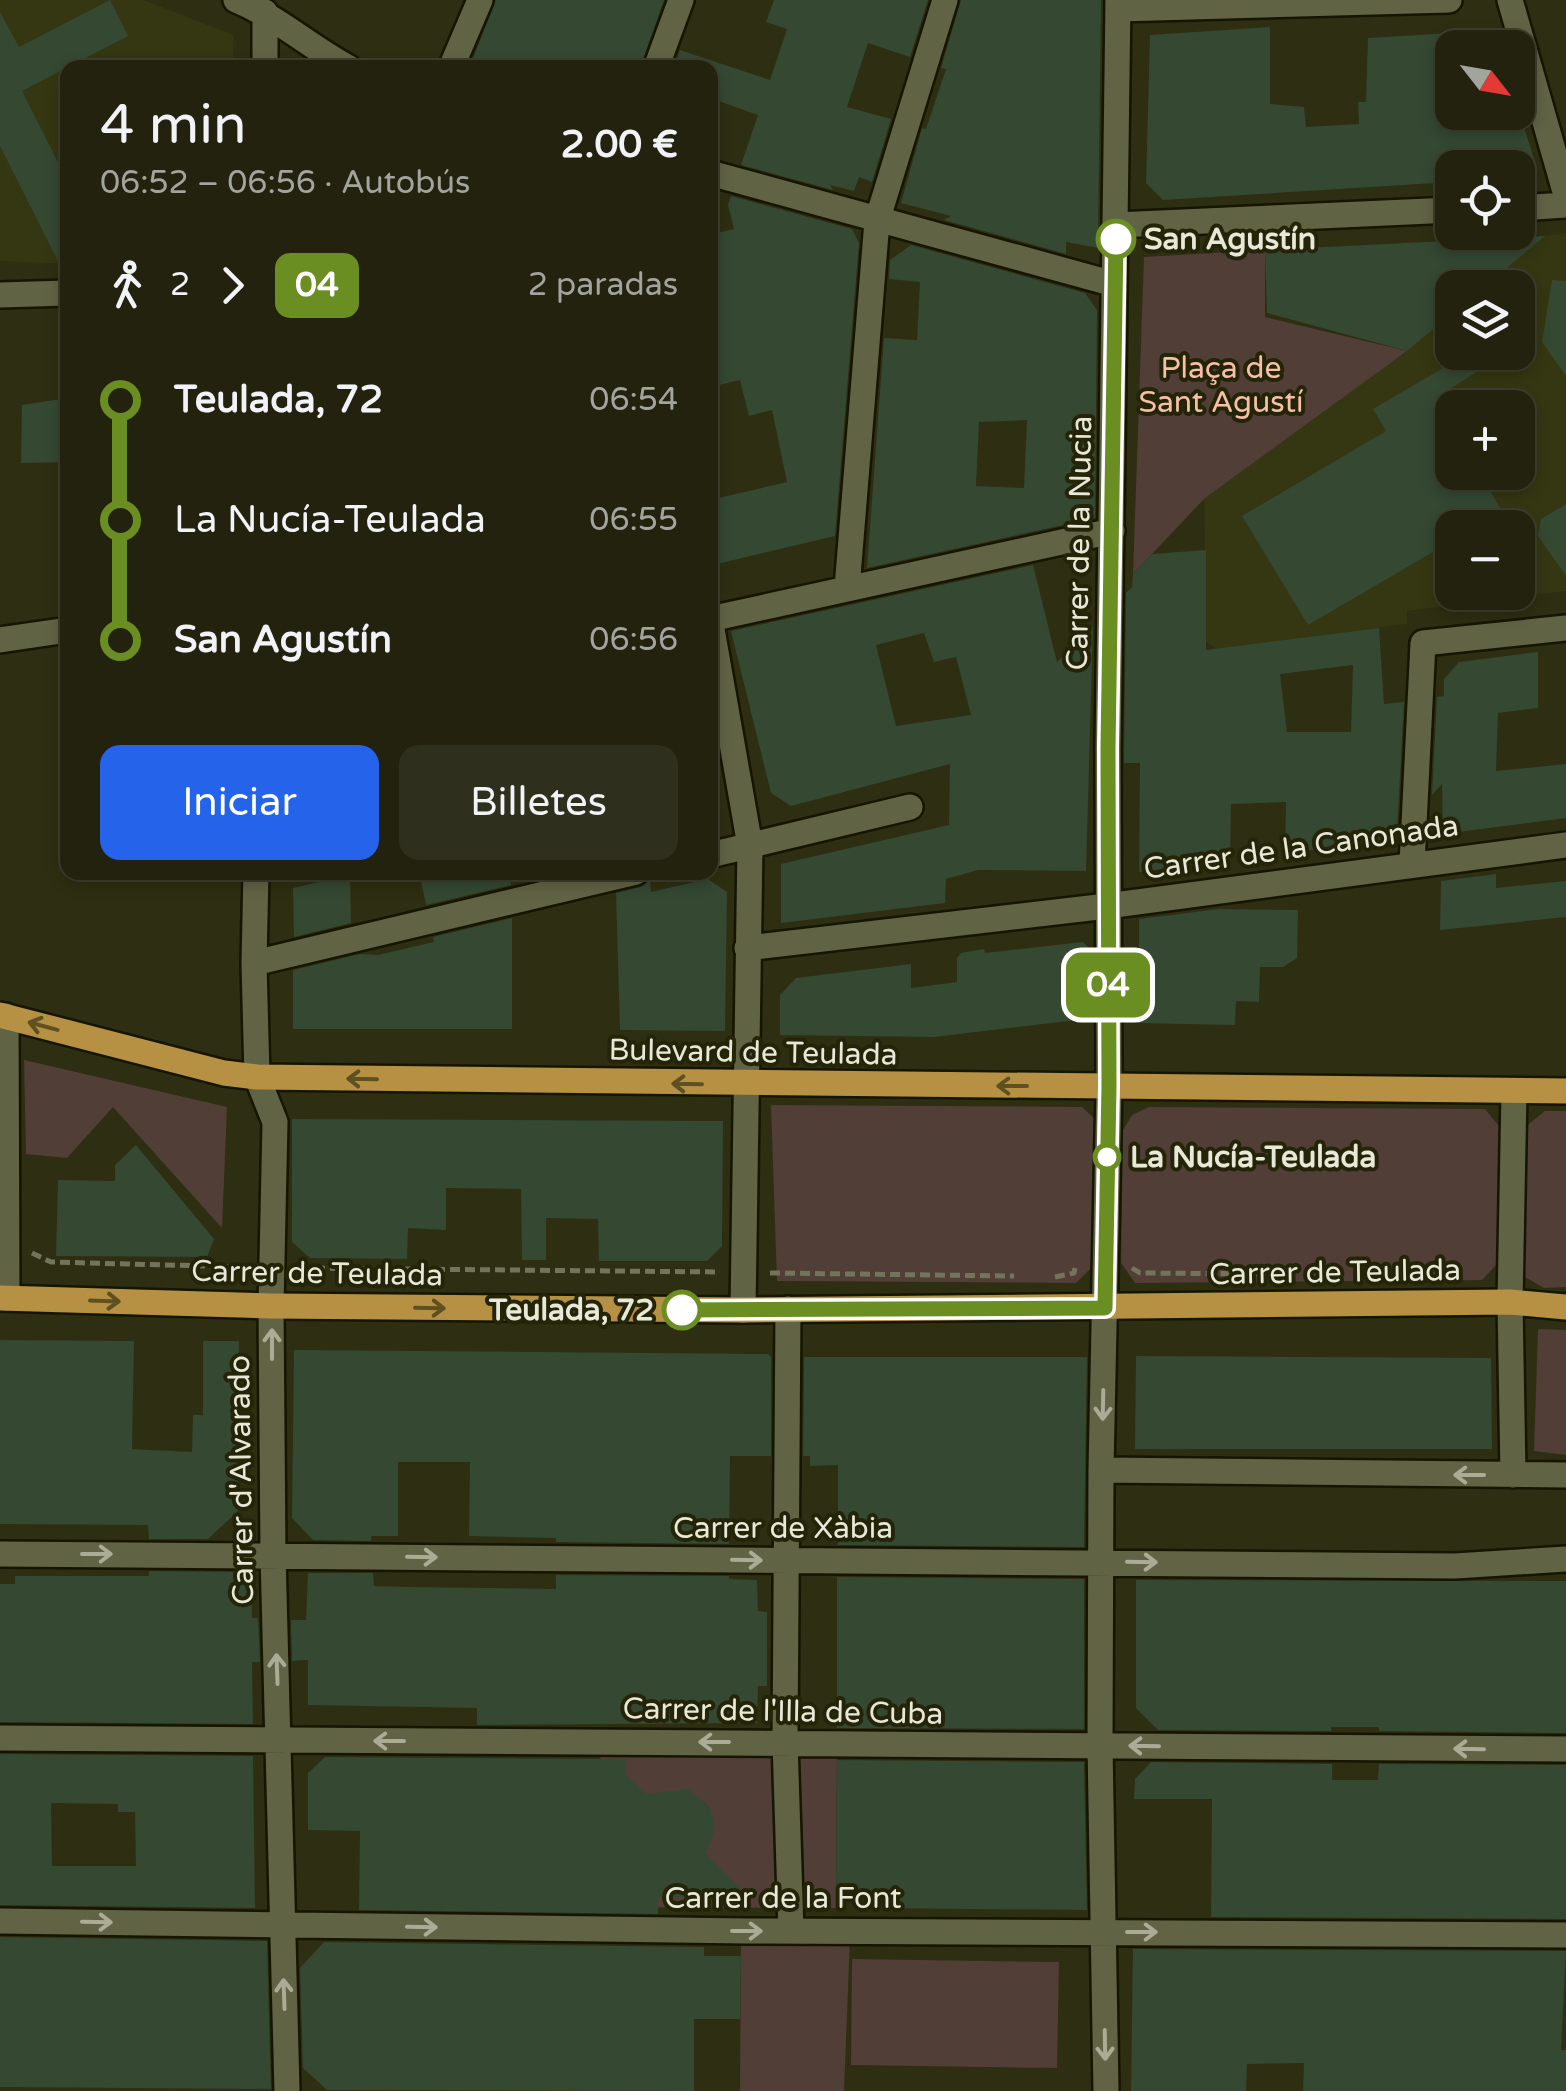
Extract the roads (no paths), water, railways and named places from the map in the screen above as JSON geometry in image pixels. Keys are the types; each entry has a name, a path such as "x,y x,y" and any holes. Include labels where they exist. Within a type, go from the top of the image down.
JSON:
{"main road":[{"name":"Bulevard de Teulada","path":"3,1015 224,1073 257,1077 1566,1091"},
{"name":"Carrer de Teulada","path":"4,1298 272,1306 744,1310 1510,1302 1566,1307"}],"street":[{"path":"236,0 265,12 334,60"},
{"path":"454,60 480,0"},
{"path":"659,60 681,0"},
{"path":"847,588 877,221 946,0"},
{"path":"1118,4 1449,0"},
{"path":"1510,0 1566,194"},
{"name":"Carrer de la Nucia","path":"1109,1086 1107,906 1118,4"},
{"path":"265,12 265,60"},
{"path":"718,175 1114,284"},
{"path":"1535,207 1566,206"},
{"path":"1116,225 1435,211"},
{"path":"0,294 60,293"},
{"path":"718,617 1112,531"},
{"path":"1412,864 1422,644 1566,628"},
{"path":"0,640 60,631"},
{"path":"718,664 750,846 744,1310"},
{"path":"718,853 910,807"},
{"name":"Carrer de la Canonada","path":"747,948 1107,906 1566,844"},
{"name":"Carrer d'Alvarado","path":"256,880 257,1077 275,1122 273,1555 287,2091"},
{"path":"254,963 602,880"},
{"name":"Carrer de Teulada","path":"3,1015 7,1245 4,1298"},
{"path":"1106,2091 1100,1745 1109,1086"},
{"path":"1513,1475 1510,1302 1514,1091"},
{"path":"788,1308 785,1742 791,1930"},
{"path":"1101,1470 1566,1476"},
{"name":"Carrer de Xàbia","path":"0,1554 1455,1566 1566,1560"},
{"name":"Carrer de l'Illa de Cuba","path":"0,1738 1566,1750"},
{"name":"Carrer de la Font","path":"0,1921 1566,1935"}],"place":[{"name":"San Agustín","path":"1116,239"},
{"name":"La Nucía-Teulada","path":"1107,1157"},
{"name":"Teulada, 72","path":"682,1310"}],"park label":[{"name":"Plaça de Sant Agustí","path":"1221,385"}]}
